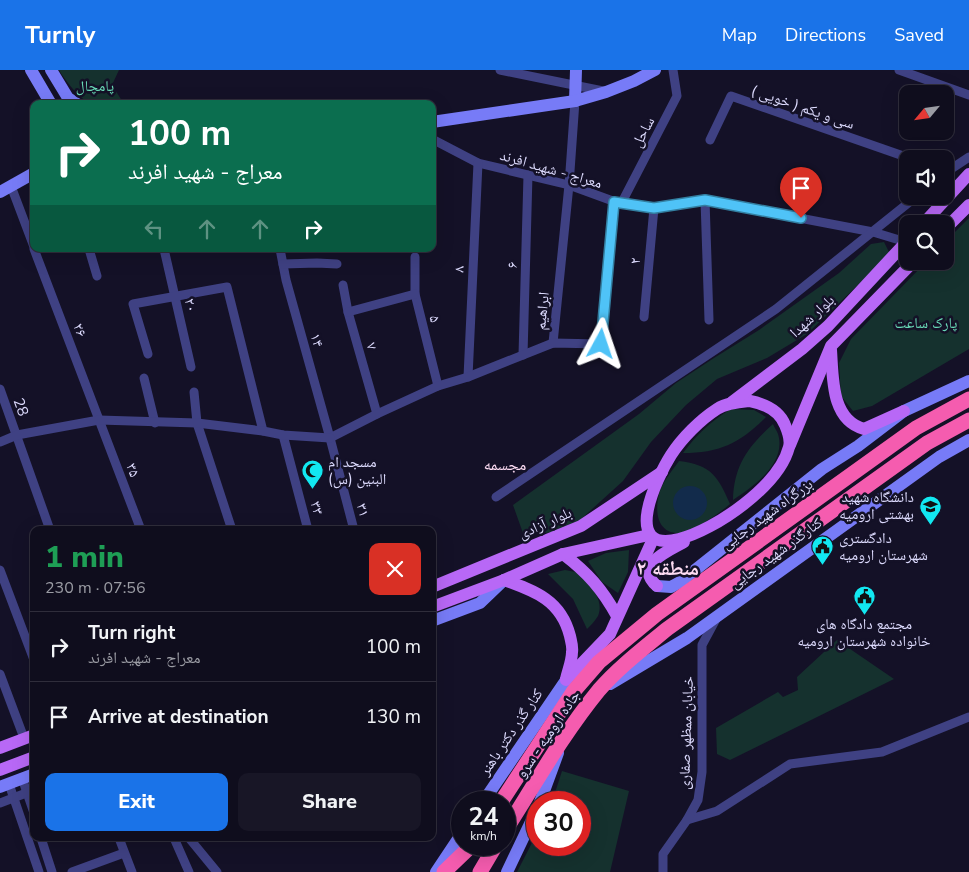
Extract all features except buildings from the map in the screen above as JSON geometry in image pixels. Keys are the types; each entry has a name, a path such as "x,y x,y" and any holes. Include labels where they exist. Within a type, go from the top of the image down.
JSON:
{"highway":[{"name":"بزرگراه شهید رجایی","path":"569,686 657,614 916,428 969,398"},
{"name":"جاده ارومیه - سرو","path":"516,814 564,738 599,690 626,662 675,623 927,443 969,420"},
{"name":"جاده ارومیه - سرو","path":"507,791 569,686"},
{"path":"444,872 461,856"},
{"path":"458,872 467,856"},
{"path":"480,872 489,856"}],"main road":[{"path":"31,70 49,100"},
{"path":"51,70 71,100"},
{"path":"575,101 576,70"},
{"path":"436,121 575,101 606,92 634,81 654,70"},
{"path":"930,215 969,174"},
{"path":"5,189 30,175"},
{"path":"954,220 969,205"},
{"name":"بلوار شهدا","path":"651,537 646,528 647,513 654,490 672,454 688,434 704,418 718,408 729,404 802,349 828,326 899,250"},
{"path":"904,411 858,446 822,470 680,582 671,587 657,586 652,582 649,568 653,562 732,513 762,488 785,458 831,346 905,270"},
{"path":"831,346 836,401 841,412 855,427 864,429 881,423 969,381"},
{"path":"729,404 750,401 769,407 784,422 788,431 789,447"},
{"name":"کنارگذر شهید رجایی","path":"599,690 687,638 939,456 969,440"},
{"name":"بلوار آزادی","path":"436,585 581,526 662,472"},
{"path":"436,605 504,580 563,554 651,537 670,542 694,536"},
{"path":"569,686 610,634 651,537"},
{"path":"563,554 592,578 605,594 618,616"},
{"path":"504,580 535,591 550,602 561,614 568,630 573,650 569,686"},
{"path":"436,620 480,603 504,580"},
{"name":"کنار گذر دکتر باهنر","path":"491,791 569,686"},
{"path":"0,748 29,737"},
{"path":"544,791 564,738"},
{"path":"17,763 28,776 4,786 1,770 17,763 30,758"},
{"path":"507,872 526,832"},
{"path":"436,872 451,850"}],"street":[{"path":"500,70 606,92"},
{"name":"ساحل","path":"617,203 677,96 673,70"},
{"path":"899,70 969,95"},
{"name":"سی و یکم ( خویی )","path":"710,140 731,96 899,154"},
{"name":"ابراهیم","path":"330,438 438,386 468,377 552,343 569,186 575,101"},
{"name":"معراج - شهید افرند","path":"436,141 478,163 569,186 617,203 654,208 705,200 873,232 899,239"},
{"path":"954,166 969,157"},
{"name":"۸","path":"468,377 478,163"},
{"name":"۶","path":"523,355 528,175"},
{"name":"۲۶","path":"5,189 30,240"},
{"path":"705,200 709,320"},
{"path":"552,343 601,344 617,203"},
{"path":"496,497 776,309 906,205"},
{"name":"۲","path":"644,317 654,208"},
{"name":"۲۶","path":"36,252 99,420"},
{"path":"89,252 97,276"},
{"name":"۲۰","path":"165,252 191,367"},
{"name":"۱۴","path":"281,252 330,438"},
{"name":"۵","path":"415,257 415,294 438,386"},
{"path":"283,264 337,264"},
{"name":"۷","path":"343,285 348,312 377,414"},
{"path":"148,354 133,304 227,286 263,431"},
{"path":"348,312 415,294"},
{"path":"144,378 154,423"},
{"name":"28","path":"0,389 49,526"},
{"path":"194,392 197,423 231,526"},
{"path":"0,442 17,435 99,420 197,423 283,435 330,438"},
{"name":"۳۵","path":"99,420 139,526"},
{"name":"۳۳","path":"283,435 307,526"},
{"name":"۳۱","path":"330,438 353,526"},
{"path":"0,570 30,649"},
{"path":"687,638 702,645 717,616"},
{"name":"خیابان ممظهر صفاری","path":"663,872 663,854 687,820 698,800 702,772 702,645"},
{"path":"0,674 29,737"},
{"path":"687,820 716,811 790,764 882,752 969,717"},
{"path":"4,786 14,798 39,872"},
{"path":"0,803 30,791"},
{"path":"42,841 52,872"},
{"path":"120,841 132,872"},
{"path":"175,841 189,872"},
{"path":"191,841 217,872"},
{"path":"72,872 124,852"}],"green space":[{"name":"پامچال","path":"59,70 119,70 112,85 121,100 85,100"},
{"name":"پارک ساعت","path":"969,218 969,349 872,406 853,411 841,396 839,363 851,339 918,270 954,270 954,233"},
{"path":"884,242 890,254 807,334 767,358 717,379 686,405 651,442 623,481 580,520 552,532 524,536 513,505 639,414 676,383 759,330 839,273 871,244"},
{"path":"731,409 754,410 766,417 747,434 729,445 708,451 683,453 705,428"},
{"path":"773,424 778,434 778,455 773,464 758,481 733,500 736,477 744,458 756,441"},
{"path":"679,461 699,465 712,473 730,504 714,516 686,532 673,533 666,530 659,520 657,505 662,487"},
{"path":"629,550 628,572 618,593 602,582 588,561 606,553"},
{"path":"565,570 581,573 598,599 600,610 598,616 587,629 573,599 548,574"},
{"path":"837,640 894,679 730,760 717,754 716,728 778,692 783,697 798,690 797,677"},
{"path":"562,771 629,791 610,872 517,872 526,854 526,856 591,856 591,791 556,791"}],"water":[{"path":"690,486 697,487 702,491 706,496 706,510 702,515 697,519 690,520 683,519 678,515 674,510 673,503 674,496 678,491 683,487"}],"place":[{"name":"مسجد ام البنین (س)","path":"312,490"},
{"name":"دانشگاه شهید بهشتی ارومیه","path":"930,525"},
{"name":"دادگستری شهرستان ارومیه","path":"823,566"},
{"name":"مجتمع دادگاه های خانواده شهرستان ارومیه","path":"864,615"}],"district":[{"name":"مجسمه","path":"505,464"},
{"name":"منطقه ۲","path":"668,568"}],"route":[{"path":"601,344 614,202 654,208 705,200 801,218"}]}
